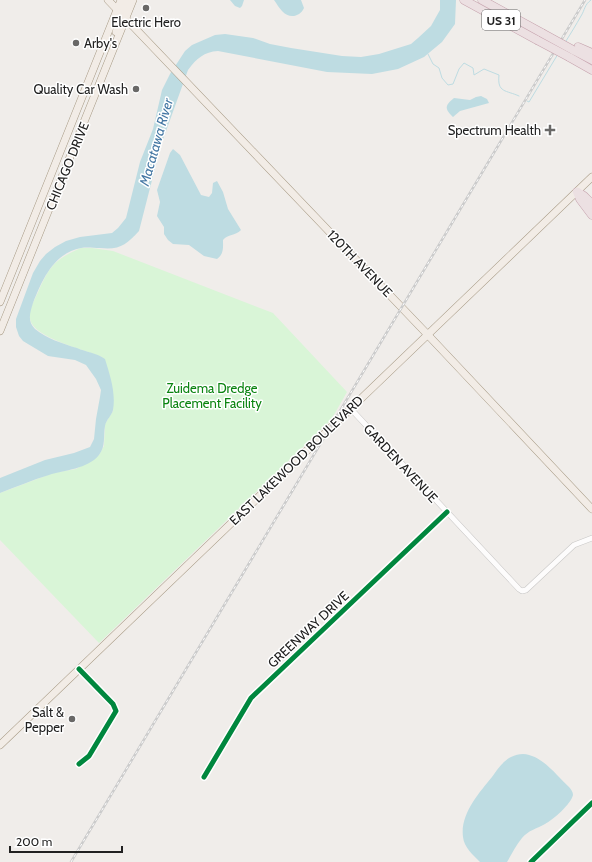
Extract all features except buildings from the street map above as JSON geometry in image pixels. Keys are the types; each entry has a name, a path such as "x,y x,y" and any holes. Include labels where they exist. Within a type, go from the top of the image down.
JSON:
{"highway":[{"name":"US 31","path":"464,0 592,60"},
{"name":"US 31","path":"482,0 542,36"},
{"path":"542,36 555,36 573,51 592,53"},
{"name":"US 31","path":"573,51 592,70"},
{"path":"577,192 584,196 592,204"},
{"path":"577,192 580,199 592,215"}],"main road":[{"name":"120TH AVENUE","path":"108,0 592,509"},
{"name":"CHICAGO DRIVE","path":"0,331 91,108 111,55 122,14 121,0"},
{"path":"122,14 127,0"},
{"name":"CHICAGO DRIVE","path":"0,302 84,92 122,14 133,0"},
{"path":"84,92 85,106 91,108"},
{"name":"EAST LAKEWOOD BOULEVARD","path":"0,745 592,177"},
{"path":"38,238 36,235 52,194 52,189 47,186"}],"street":[{"name":"GARDEN AVENUE","path":"350,408 446,512 522,591 526,590 574,545 592,538"},
{"name":"GREENWAY DRIVE","path":"204,777 251,698 446,512"},
{"path":"79,669 114,704 116,711 90,756 79,764"},
{"path":"530,862 592,803"}],"green space":[{"name":"Zuidema Dredge Placement Facility","path":"81,248 113,251 273,313 347,392 331,420 99,643 0,540 0,493 53,473 76,469 99,455 104,446 105,424 113,411 109,373 102,357 50,338 33,326 30,319 32,304 47,274 55,264 65,256"}],"water":[{"path":"230,0 244,0 240,8 235,6"},
{"path":"274,0 301,0 304,8 297,15 291,16 285,14"},
{"name":"Macatawa River","path":"440,0 456,0 455,24 442,42 424,57 398,69 372,74 327,72 218,51 205,54 195,62 188,70 161,145 139,231 122,246 113,248 81,248 63,255 50,269 40,285 31,310 30,320 32,326 39,332 66,345 95,354 105,359 112,384 114,404 105,426 101,452 94,460 82,466 30,481 0,493 0,478 45,460 74,453 90,447 94,439 101,390 96,379 86,365 75,360 48,356 23,341 19,336 16,327 16,319 33,273 46,254 66,241 80,237 112,233 126,218 140,162 153,129 162,90 170,74 185,51 192,45 215,35 225,34 253,38 270,44 291,48 342,56 361,57 379,54 411,44 418,38 431,26 440,10"},
{"path":"481,96 487,99 489,103 460,111 453,117 447,110 448,103 454,98 470,100"},
{"path":"173,149 180,155 201,195 209,197 212,193 213,183 217,181 223,192 228,209 241,230 223,240 222,253 217,259 204,256 189,245 173,244 164,234 164,227 157,216 160,202 157,190 170,153"},
{"path":"523,754 530,755 548,766 570,789 573,794 572,799 552,819 525,835 507,862 480,862 469,851 464,841 463,828 467,812 476,797 503,763 512,756"}],"waterway":[{"path":"566,41 591,0"},
{"path":"428,54 433,64 439,68 442,78 448,85 453,84 459,69 464,63 473,68 474,75 484,69 499,75 499,85 501,88 519,96"},
{"path":"527,101 529,102 558,54"}],"railway":[{"path":"71,862 585,0"}],"cycle path":[{"path":"204,777 251,698 447,512"},
{"path":"79,669 113,704 116,711 89,756 79,764"},
{"path":"531,862 592,803"}],"place":[{"name":"Electric Hero","path":"146,8"},
{"name":"Arby's","path":"76,43"},
{"name":"Quality Car Wash","path":"136,89"},
{"name":"Spectrum Health","path":"550,130"},
{"name":"Salt & Pepper","path":"72,719"}]}
